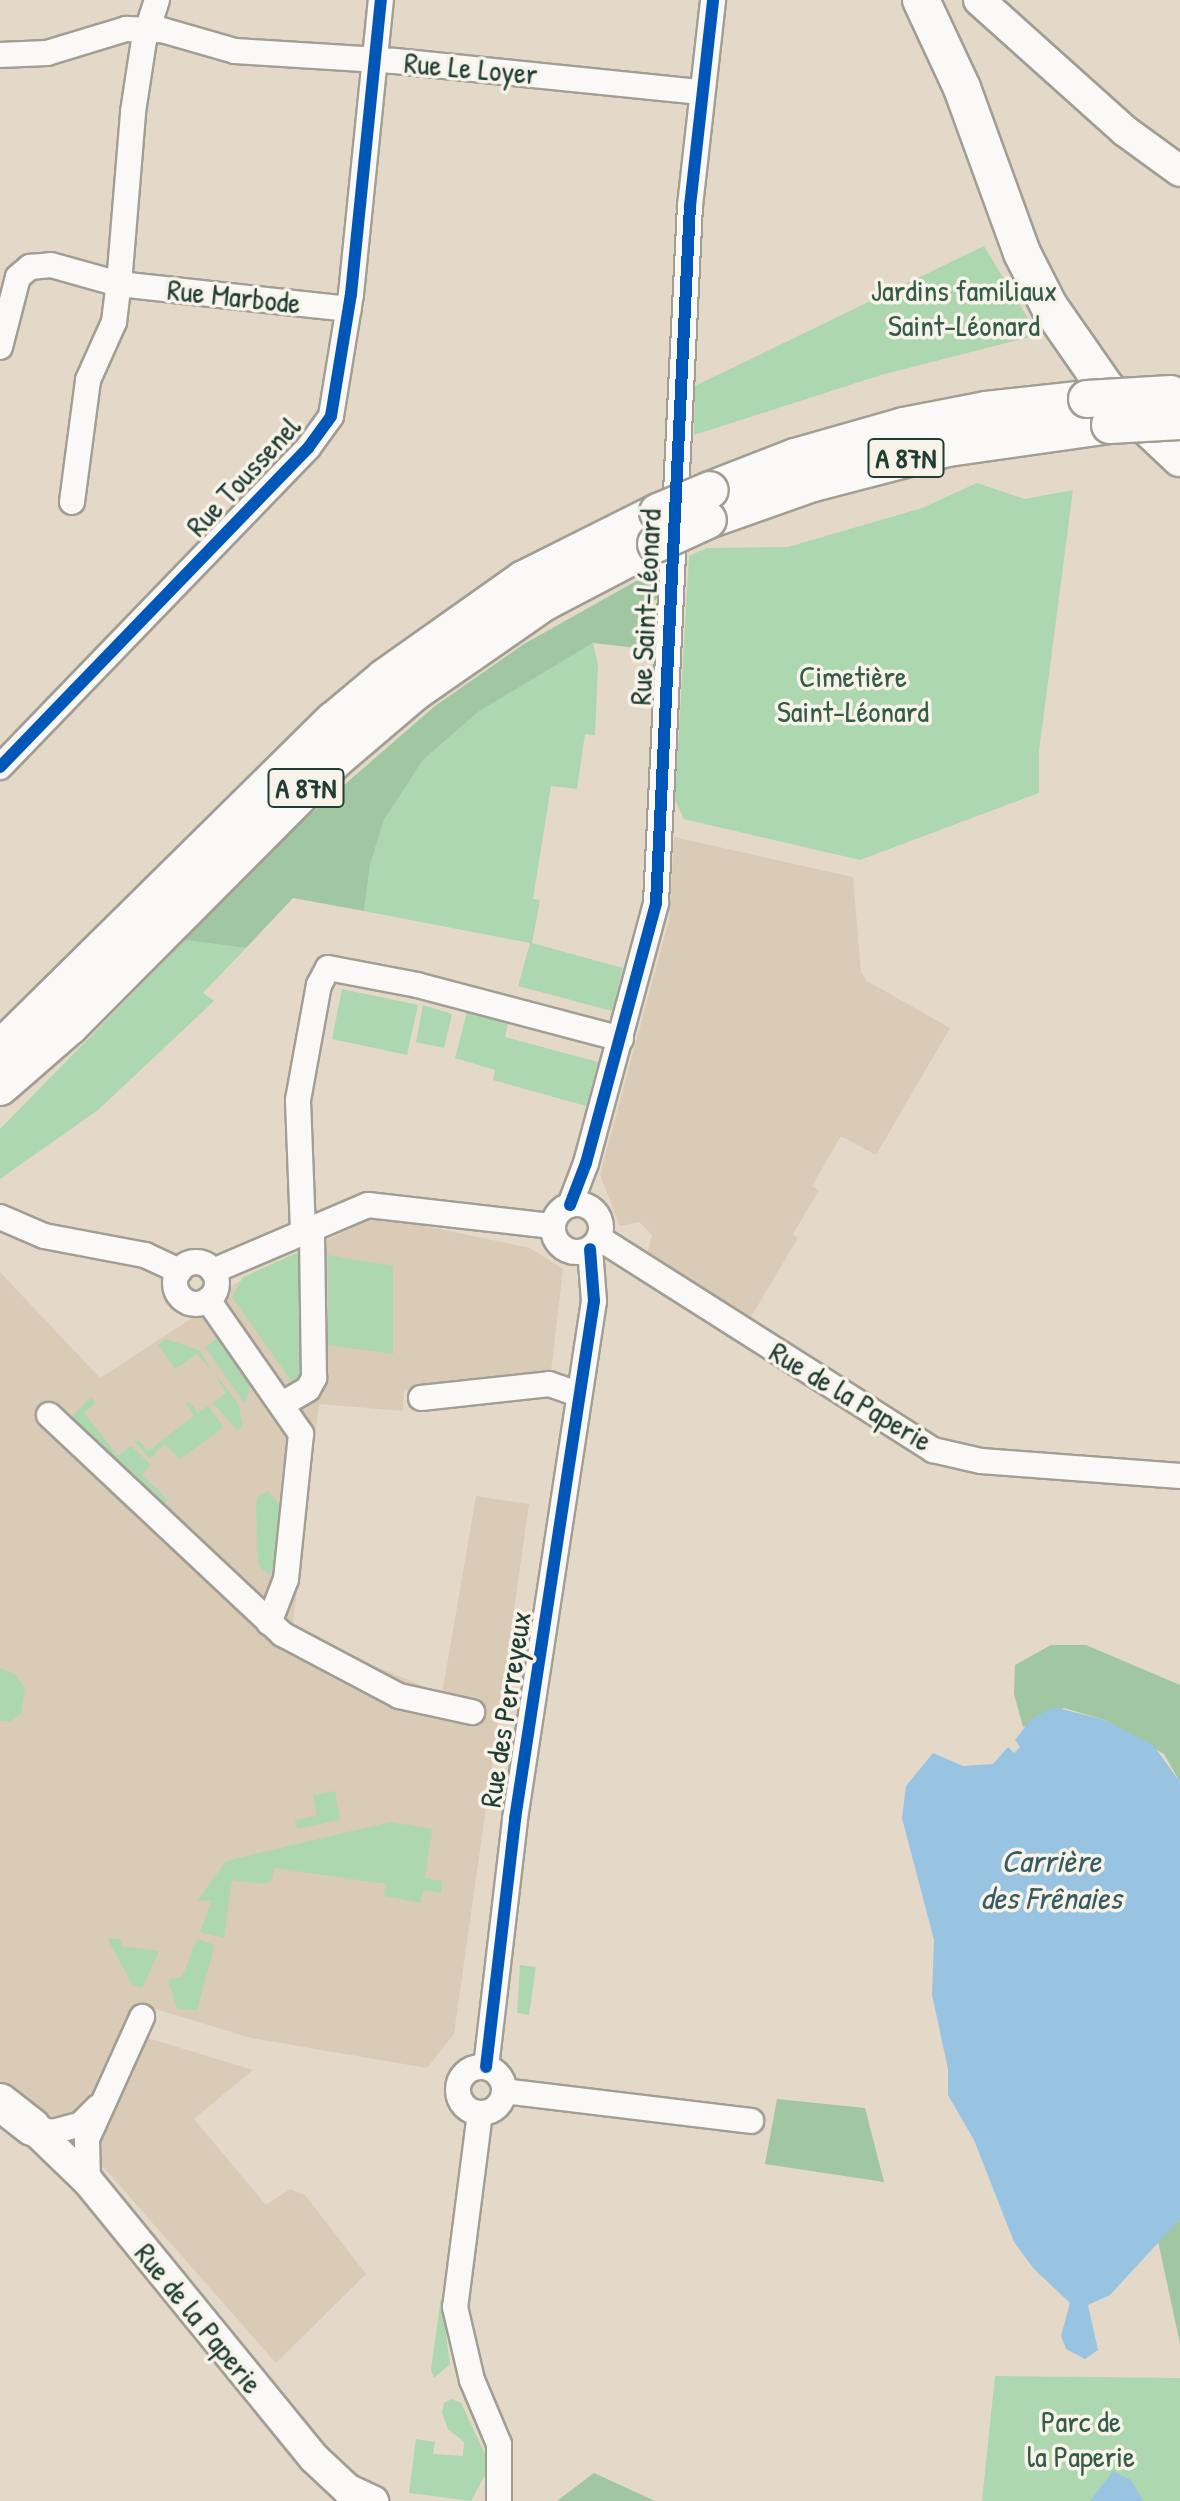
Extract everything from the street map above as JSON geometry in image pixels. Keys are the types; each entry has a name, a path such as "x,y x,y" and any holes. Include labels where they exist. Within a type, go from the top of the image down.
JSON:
{"highway":[{"path":"921,0 962,88 1022,253 1049,306 1106,388 1180,458"},
{"name":"A 87N","path":"0,1049 313,740 384,678 524,579 709,505 813,483 1098,412 1177,403"},
{"name":"A 87N","path":"0,1087 146,949 314,781 415,692 657,528"},
{"path":"0,1109 146,949"},
{"path":"0,2102 19,2126"}],"main road":[{"path":"979,0 1105,114 1180,171"},
{"path":"19,2126 130,2250 330,2501"},
{"name":"Rue de la Paperie","path":"19,2126 88,2181 314,2458 347,2489 373,2501"}],"street":[{"path":"72,502 88,380 114,322 133,112 148,30 157,0"},
{"name":"Rue Toussenel","path":"0,767 321,433 336,398 349,309 381,0"},
{"name":"Rue Saint-Léonard","path":"587,1246 601,1223 579,1206 586,1163 656,903 688,234 713,0"},
{"name":"Rue Le Loyer","path":"0,55 47,53 126,29 148,30 235,51 377,60 701,92"},
{"name":"Rue Marbode","path":"0,347 18,277 30,267 51,265 119,284 349,309"},
{"path":"284,1403 308,1389 314,1378 308,1229 298,1100 319,985 328,968 433,989 621,1039"},
{"path":"213,1271 308,1229 377,1204 553,1226 579,1206"},
{"path":"0,1217 44,1236 145,1255 179,1271 199,1262 213,1271 216,1289 208,1300 193,1304 181,1298 175,1285 179,1271"},
{"path":"553,1226 558,1242 587,1246"},
{"name":"Rue des Perreyeux","path":"486,2067 515,1819 595,1283 587,1246"},
{"name":"Rue de la Paperie","path":"587,1246 933,1450 981,1461 1180,1476"},
{"path":"208,1300 284,1403 301,1434 286,1579 269,1623"},
{"path":"421,1398 549,1384 578,1394"},
{"path":"49,1415 269,1623 399,1696 472,1712"},
{"path":"88,2181 87,2139 142,2017"},
{"path":"486,2067 497,2073 504,2091 497,2106 480,2113 462,2102 458,2085 467,2071 486,2067"},
{"path":"504,2091 751,2121"},
{"path":"19,2126 52,2132 81,2124 103,2103"},
{"path":"480,2113 455,2307 472,2380 499,2444 499,2501"},
{"path":"485,2501 501,2474"}],"shaded area":[{"path":"674,837 853,877 861,972 867,981 950,1028 876,1155 841,1136 812,1186 819,1190 793,1234 798,1238 751,1317 647,1254 652,1235 639,1222 620,1226 600,1175 670,916"},
{"path":"377,1216 530,1248 563,1269 551,1372 404,1390 403,1411 319,1404 292,1631 442,1694 476,1496 529,1504 454,2034 427,2068 251,2038 152,2008 141,2036 253,2070 194,2119 266,2205 290,2189 305,2195 366,2274 276,2363 106,2170 0,2081 0,1272 100,1378 203,1311 236,1283"}],"green space":[{"name":"Jardins familiaux Saint-Léonard","path":"984,246 1038,335 881,375 694,435 695,386"},
{"name":"Cimetière Saint-Léonard","path":"977,483 1025,499 1073,490 1039,751 1039,793 860,860 684,819 675,800 689,556 707,548 788,547 922,508"},
{"path":"654,571 660,572 657,599 639,609 637,648 593,643 478,712 423,760 384,820 370,865 364,911 293,898 246,948 185,940 275,845 435,706 524,644"},
{"path":"593,643 598,665 595,735 585,734 577,789 551,786 533,899 540,900 532,943 623,968 612,1011 518,986 530,943 364,911 370,865 384,820 423,760 478,712"},
{"path":"185,940 246,948 203,993 214,1001 98,1110 0,1179 0,1129"},
{"path":"342,989 418,1005 407,1055 332,1039"},
{"path":"423,1005 452,1014 444,1048 416,1042"},
{"path":"467,1012 508,1024 505,1037 598,1062 586,1106 493,1080 495,1070 455,1058"},
{"path":"301,1251 303,1372 292,1382 232,1297 243,1277"},
{"path":"328,1255 393,1266 393,1354 328,1345"},
{"path":"217,1338 251,1381 245,1404 205,1347"},
{"path":"166,1339 199,1350 213,1372 197,1354 175,1369 158,1345"},
{"path":"215,1374 238,1403 243,1425 238,1431 213,1403 226,1393"},
{"path":"91,1397 96,1402 84,1413 118,1456 131,1446 151,1465 142,1475 168,1500 158,1509 66,1422"},
{"path":"190,1402 198,1413 208,1406 223,1426 180,1459 164,1444 150,1459 135,1442 139,1440 148,1451 194,1416 186,1404"},
{"path":"268,1491 282,1507 278,1558 269,1575 258,1565 256,1507 258,1497"},
{"path":"1051,1645 1086,1645 1180,1685 1180,1782 1164,1754 1105,1720 1064,1708 1023,1727 1014,1694 1015,1665"},
{"path":"0,1668 16,1675 25,1689 21,1714 11,1721 0,1721"},
{"path":"335,1791 340,1820 297,1829 295,1820 317,1816 313,1795"},
{"path":"390,1822 432,1829 425,1878 442,1881 441,1893 423,1890 421,1903 385,1896 386,1884 274,1868 272,1880 264,1884 232,1880 224,1938 200,1932 212,1900 197,1901 226,1861"},
{"path":"107,1938 120,1939 122,1946 159,1951 142,1989 132,1984"},
{"path":"197,1939 215,1945 197,2010 177,2009 168,1980 182,1977"},
{"path":"520,1965 536,1967 529,2015 517,2013"},
{"path":"777,2099 865,2108 884,2182 765,2164"},
{"path":"1180,2219 1180,2344 1158,2241"},
{"path":"441,2297 450,2364 434,2378 431,2370"},
{"name":"Parc de la Paperie","path":"995,2376 1180,2378 1180,2501 982,2501"},
{"path":"452,2399 461,2403 485,2454 485,2475 471,2501 409,2493 416,2439 435,2442 433,2454 463,2456 464,2442 448,2429 442,2413 444,2403"},
{"path":"594,2473 642,2495 655,2501 557,2501"}],"water":[{"name":"Carrière des Frênaies","path":"1054,1707 1105,1720 1153,1745 1180,1782 1180,2219 1110,2295 1088,2305 1098,2350 1085,2359 1066,2349 1061,2336 1070,2303 1034,2269 1014,2242 974,2140 948,2095 948,2069 932,1995 934,1940 902,1818 906,1786 933,1753 963,1766 993,1764 1008,1747 1014,1753 1020,1747 1015,1740 1031,1719"},
{"path":"1113,2471 1131,2480 1143,2501 1090,2501"}],"cycle path":[{"path":"0,767 308,448 331,416 351,294 381,0"},
{"path":"570,1205 586,1163 656,903 690,206 713,0"},
{"path":"486,2067 515,1819 594,1301 590,1249"}]}
